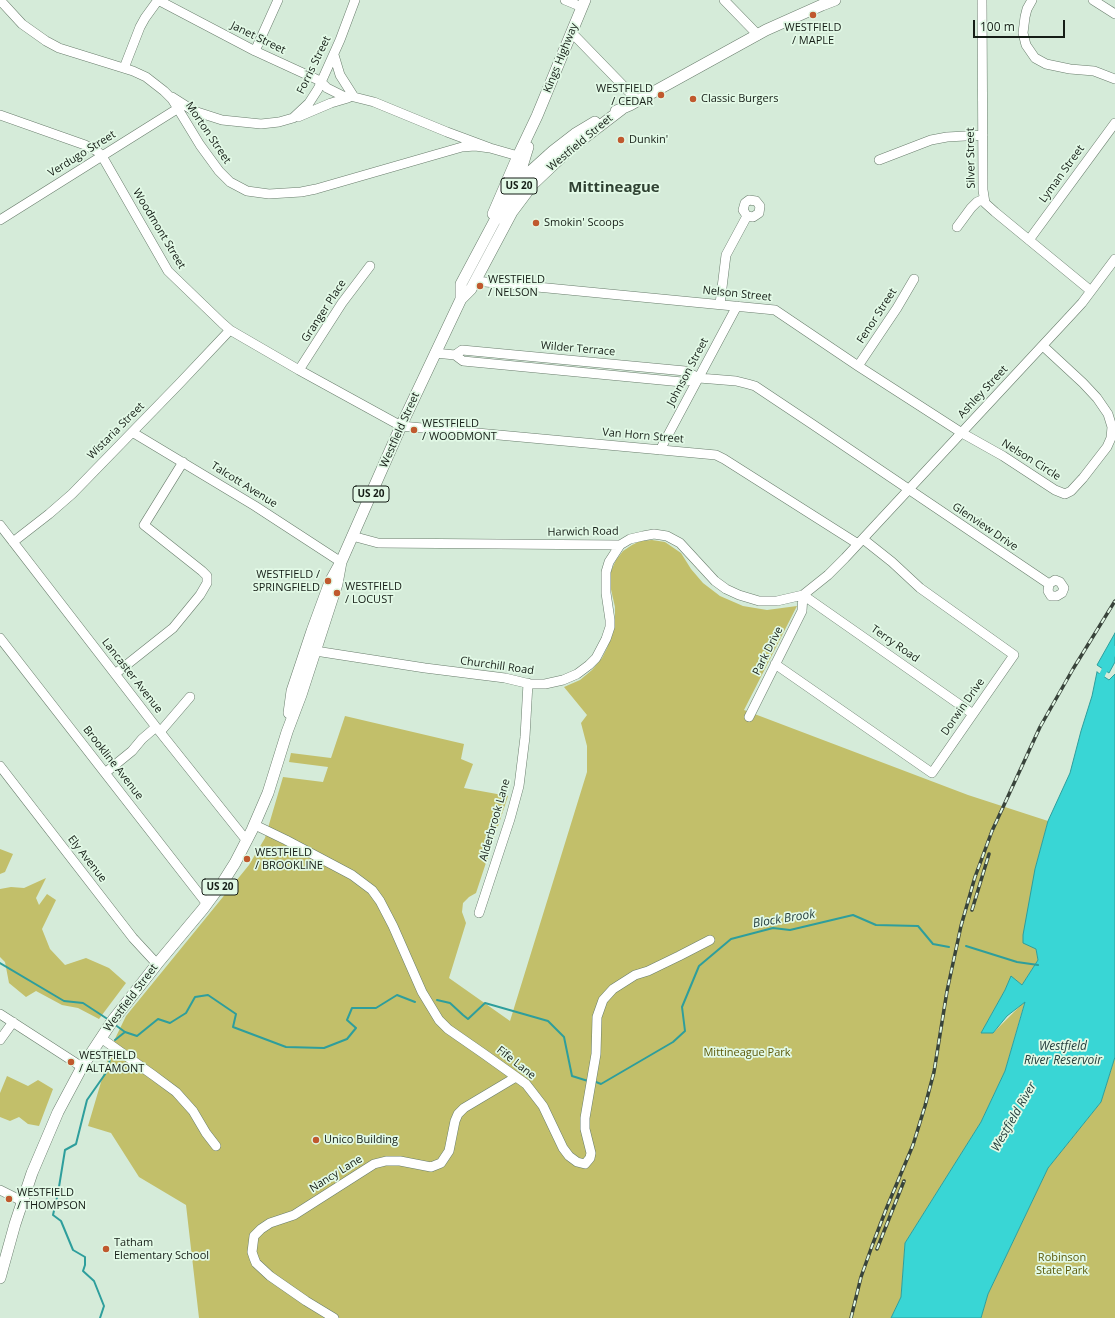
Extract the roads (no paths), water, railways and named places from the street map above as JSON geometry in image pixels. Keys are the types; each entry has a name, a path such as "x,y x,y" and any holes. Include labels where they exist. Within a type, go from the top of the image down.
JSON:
{"main road":[{"name":"Westfield Street","path":"461,299 461,284 502,210 532,170 557,148 585,127 638,101 758,35 832,0"},
{"name":"Kings Highway","path":"487,235 492,216 521,156 584,4"},
{"name":"Westfield Street","path":"0,1275 22,1201 48,1135 58,1112 82,1067 111,1022 228,876 255,825 268,793 287,732 292,691 311,650 337,584 341,562 401,426 461,299 475,281 505,223 534,184 571,148 622,109"},
{"path":"521,156 540,155 557,148"},
{"name":"Kings Highway","path":"515,191 521,156"}],"street":[{"name":"Morton Street","path":"1,0 22,24 46,41 63,49 124,68 146,77 164,91 172,100 222,175 239,187 252,192 263,194 294,193 316,189 462,148 475,146 490,148"},
{"path":"124,68 140,27 158,0"},
{"name":"Janet Street","path":"158,0 255,51 321,82 327,88 350,98 374,102 490,148 521,156"},
{"path":"255,51 278,0"},
{"name":"Forris Street","path":"164,91 194,111 222,120 261,124 279,122 293,118 316,94 334,55 355,0"},
{"path":"565,0 584,4"},
{"path":"724,0 758,35"},
{"name":"Silver Street","path":"982,0 984,199 989,207 1091,291"},
{"path":"1032,0 1027,9 1023,33 1026,45 1035,58 1046,64 1070,69 1094,71 1115,79"},
{"path":"1093,0 1115,14"},
{"path":"572,33 638,101"},
{"path":"293,118 331,103 350,98 340,75 334,55"},
{"name":"Verdugo Street","path":"0,220 177,109"},
{"name":"Woodmont Street","path":"0,115 85,145 97,151 102,156 168,270 222,324 299,370 401,426"},
{"name":"Lyman Street","path":"1029,240 1115,123"},
{"path":"879,160 931,140 947,137 983,135"},
{"path":"957,227 971,208 977,202 984,199"},
{"path":"720,304 726,254 748,216"},
{"name":"Ashley Street","path":"861,541 1082,303 1114,262"},
{"name":"Granger Place","path":"299,370 342,303 370,266"},
{"name":"Fenor Street","path":"858,366 897,308 914,279"},
{"name":"Nelson Street","path":"475,281 775,310 962,433"},
{"name":"Johnson Street","path":"660,450 737,306"},
{"name":"Wistaria Street","path":"14,542 72,494 230,330"},
{"name":"Nelson Circle","path":"962,433 1061,493 1067,494 1087,474 1109,444 1111,422 1106,409 1097,398 1083,383 1042,346"},
{"name":"Wilder Terrace","path":"455,355 462,350 685,370 699,378"},
{"name":"Wilder Terrace","path":"435,353 455,355 463,360 682,382 699,378 742,382 756,386 908,490"},
{"path":"532,367 534,357"},
{"path":"609,375 610,364"},
{"name":"Van Horn Street","path":"401,426 713,455 721,457 861,541"},
{"name":"Talcott Avenue","path":"132,432 255,506 341,562"},
{"path":"115,674 173,628 200,595 207,583 207,576 202,571 144,525 183,462"},
{"name":"Glenview Drive","path":"908,490 1049,584"},
{"name":"Lancaster Avenue","path":"0,525 246,842"},
{"name":"Harwich Road","path":"352,536 378,543 620,545 630,540 654,534 667,536 685,547 704,571 726,589 753,600 777,601 803,595 836,568 861,541"},
{"name":"Dorwin Drive","path":"775,664 932,773 1014,655 920,588 892,562 861,541"},
{"name":"Churchill Road","path":"311,650 425,668 505,678 528,683 545,684 562,680 582,671 596,658 604,645 610,627 610,614 606,593 606,572 609,562 620,545"},
{"name":"Park Drive","path":"749,717 802,611 803,595"},
{"name":"Terry Road","path":"803,595 973,714"},
{"name":"Brookline Avenue","path":"0,638 207,904"},
{"name":"Alderbrook Lane","path":"479,913 510,819 519,786 525,737 528,683"},
{"path":"105,772 132,751 142,739 170,721 190,697"},
{"name":"Ely Avenue","path":"0,766 133,938 157,964"},
{"name":"Fife Lane","path":"255,825 352,875 372,890 380,901 393,926 422,992 438,1020 448,1029 526,1084 543,1106 563,1148 569,1156 577,1162 585,1164 590,1158 591,1153 585,1133 585,1118 595,1059 597,1017 603,1000 613,989 635,975 648,971 710,940"},
{"path":"0,1014 82,1067"},
{"path":"0,1040 13,1022"},
{"path":"101,1038 154,1074 176,1092 193,1111 206,1133 216,1146"},
{"name":"Nancy Lane","path":"334,1318 270,1276 256,1263 252,1252 254,1236 261,1228 270,1223 294,1215 374,1164 386,1161 400,1161 431,1167 441,1163 449,1151 455,1121 458,1114 464,1108 516,1077"},
{"path":"0,1190 22,1201"}],"water":[{"path":"1115,633 1115,662 1109,673 1097,665"},
{"name":"Westfield River Reservoir","path":"1097,672 1109,680 1115,674 1115,1057 1101,1102 1048,1168 988,1294 981,1318 891,1318 901,1297 905,1243 981,1122 1005,1071 1025,1002 1007,1016 993,1033 981,1033 1005,990 1011,976 1022,985 1038,960 1036,949 1023,943 1023,935 1035,869 1048,821 1070,773 1092,696"}],"waterway":[{"path":"1102,675 1115,649"},
{"name":"Block Brook","path":"596,1082 601,1084 673,1042 685,1031 682,1007 699,966 731,939 773,928 790,930 853,915 876,925 918,926 933,944 949,947"},
{"name":"Block Brook","path":"966,946 1017,962 1038,965"},
{"name":"Block Brook","path":"0,963 64,1001 83,1003 109,1020"},
{"name":"Block Brook","path":"114,1024 125,1032 137,1036 158,1019 170,1023 186,1013 195,997 208,995 236,1014 233,1027 286,1047 324,1048 347,1039 356,1028 347,1020 352,1008 376,1008 397,995 415,1002"},
{"name":"Block Brook","path":"437,1000 450,1003 468,1019 485,1003 548,1021 564,1037 572,1076 588,1081"},
{"path":"115,1040 125,1032"},
{"path":"100,1318 104,1306 94,1281 83,1271 85,1257 73,1250 61,1221 53,1215 65,1150 76,1144 87,1100 108,1070 110,1058"}],"railway":[{"path":"851,1318 861,1277 887,1207 913,1145 925,1106 934,1072 947,991 961,926 975,877 992,831 1040,727 1073,669 1115,601"},
{"path":"972,910 989,854"},
{"path":"877,1249 904,1181"}],"place":[{"name":"WESTFIELD / MAPLE","path":"813,15"},
{"name":"WESTFIELD / CEDAR","path":"661,95"},
{"name":"Classic Burgers","path":"693,99"},
{"name":"Dunkin'","path":"621,140"},
{"name":"Smokin' Scoops","path":"536,223"},
{"name":"WESTFIELD / NELSON","path":"480,286"},
{"name":"WESTFIELD / WOODMONT","path":"414,430"},
{"name":"WESTFIELD / SPRINGFIELD","path":"328,581"},
{"name":"WESTFIELD / LOCUST","path":"337,593"},
{"name":"WESTFIELD / BROOKLINE","path":"247,859"},
{"name":"WESTFIELD / ALTAMONT","path":"71,1062"},
{"name":"Unico Building","path":"316,1140"},
{"name":"WESTFIELD / THOMPSON","path":"9,1199"},
{"name":"Tatham Elementary School","path":"106,1249"}],"district":[{"name":"Mittineague","path":"614,188"}],"park label":[{"name":"Mittineague Park","path":"747,1053"},
{"name":"Robinson State Park","path":"1062,1264"}],"water label":[{"name":"Westfield River","path":"1014,1117"}]}
